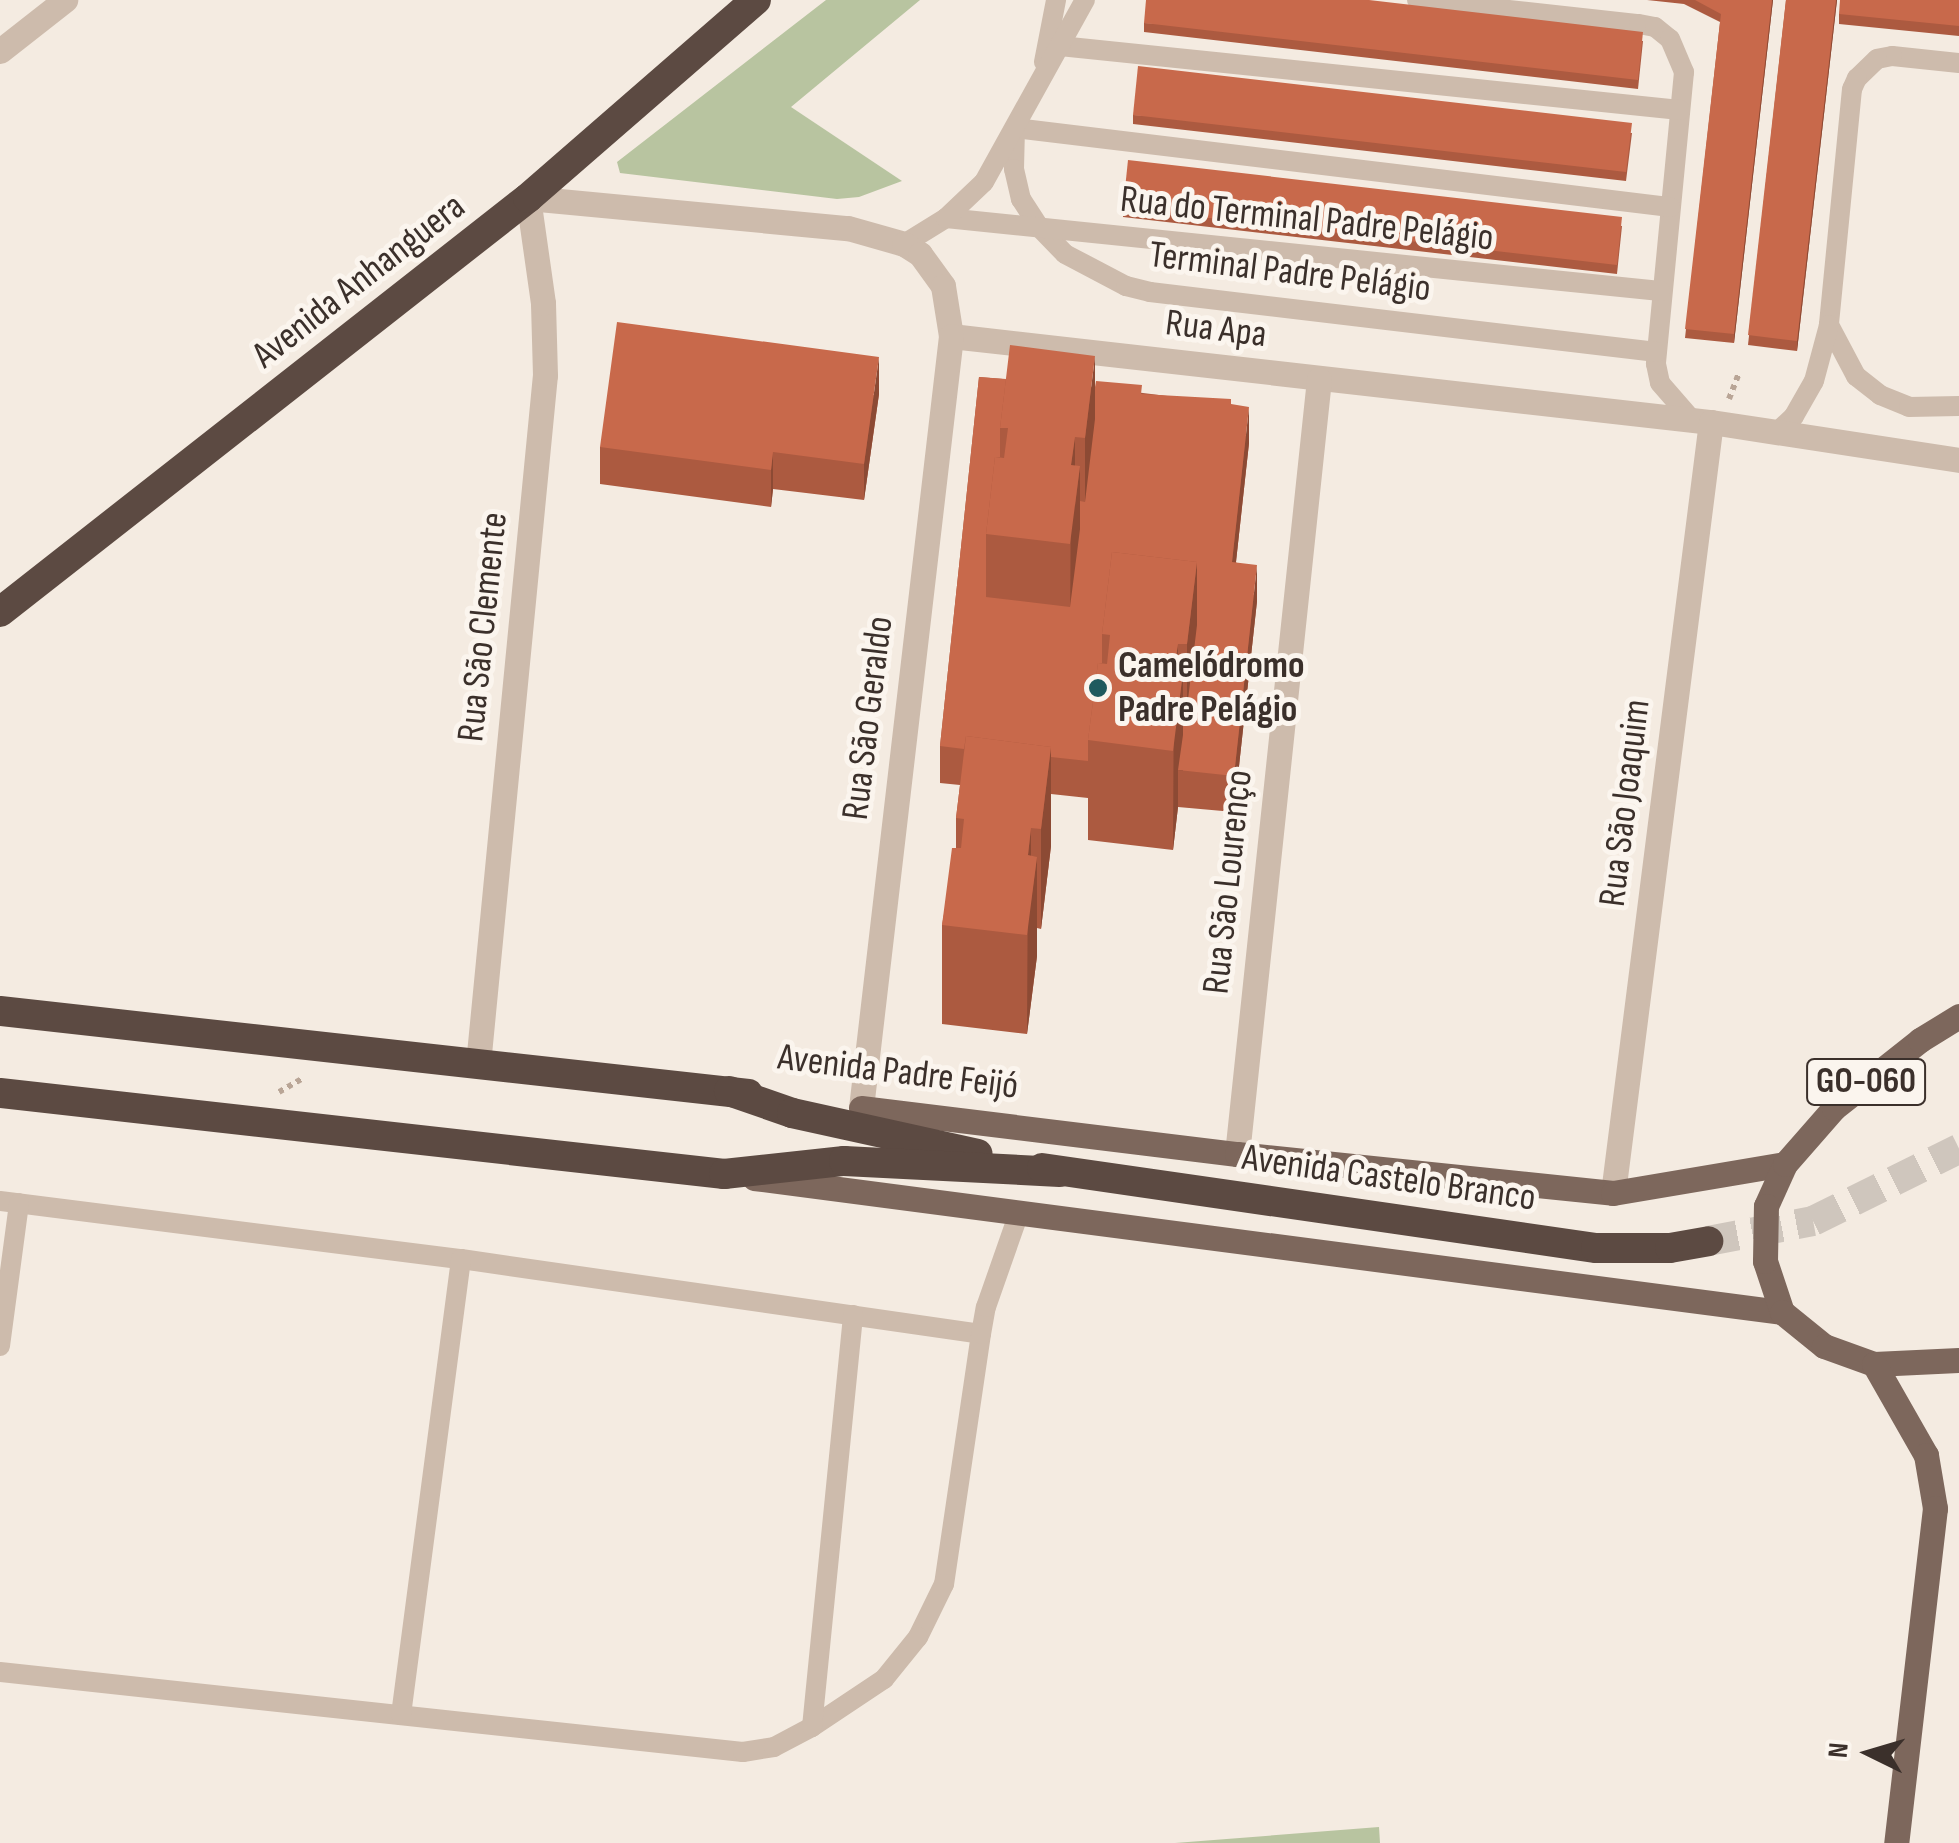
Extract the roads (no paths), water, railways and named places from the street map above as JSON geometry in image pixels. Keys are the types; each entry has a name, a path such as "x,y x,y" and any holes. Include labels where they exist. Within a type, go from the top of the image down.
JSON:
{"highway":[{"name":"Avenida Anhanguera","path":"0,612 528,198 743,3"},
{"name":"Avenida Padre Feijó","path":"0,1011 860,1108"},
{"name":"Avenida Castelo Branco","path":"729,1091 792,1114 1060,1172 1596,1248 1670,1248 1708,1242"},
{"path":"0,1094 724,1174"},
{"name":"Avenida Castelo Branco","path":"724,1174 844,1162 1060,1172"}],"main road":[{"name":"GO-060","path":"1782,1312 1765,1262 1766,1206 1786,1164 1834,1108 1959,1016"},
{"name":"Avenida Padre Feijó","path":"860,1108 1238,1154 1613,1192 1786,1164"},
{"path":"724,1174 1782,1312 1824,1346 1874,1364 1959,1360"},
{"path":"1874,1364 1926,1455 1936,1508 1896,1843"}],"street":[{"path":"0,52 65,0"},
{"path":"528,198 848,228 904,244 920,254 944,286 950,336"},
{"name":"Rua São Clemente","path":"478,1064 546,375 542,303 528,198"},
{"name":"Rua Apa","path":"950,336 1702,422 1959,460"},
{"name":"Rua São Geraldo","path":"860,1108 950,336"},
{"name":"Rua São Lourenço","path":"1238,1154 1318,379"},
{"name":"Rua São Joaquim","path":"1613,1192 1702,422"}],"lane":[{"name":"Terminal Padre Pelágio","path":"1040,82 1056,0"},
{"name":"Terminal Padre Pelágio","path":"904,244 946,218 984,182 1084,0"},
{"path":"1417,0 1654,27 1670,38 1684,72 1656,352 1660,383 1702,422"},
{"path":"1060,46 1680,110"},
{"path":"1777,432 1794,416 1814,380 1830,325 1852,89 1857,78 1877,60 1892,56 1959,63"},
{"name":"Terminal Padre Pelágio","path":"1015,128 1014,169 1021,199 1038,227 1065,254 1115,281 1150,292 1656,352"},
{"name":"Rua do Terminal Padre Pelágio","path":"1015,128 1670,206"},
{"name":"Rua do Terminal Padre Pelágio","path":"946,218 1660,291"},
{"path":"1830,325 1856,376 1880,395 1909,407 1959,406"},
{"path":"0,1346 9,1202 460,1259 981,1334"},
{"path":"0,1672 743,1752 774,1747 884,1679 918,1637 944,1584 981,1334 1019,1213"},
{"path":"401,1715 460,1259"},
{"path":"812,1727 853,1315"}],"tunnel":[{"path":"1708,1241 1813,1221 1959,1149"}],"place":[{"name":"Camelódromo Padre Pelágio","path":"1098,688"}]}
